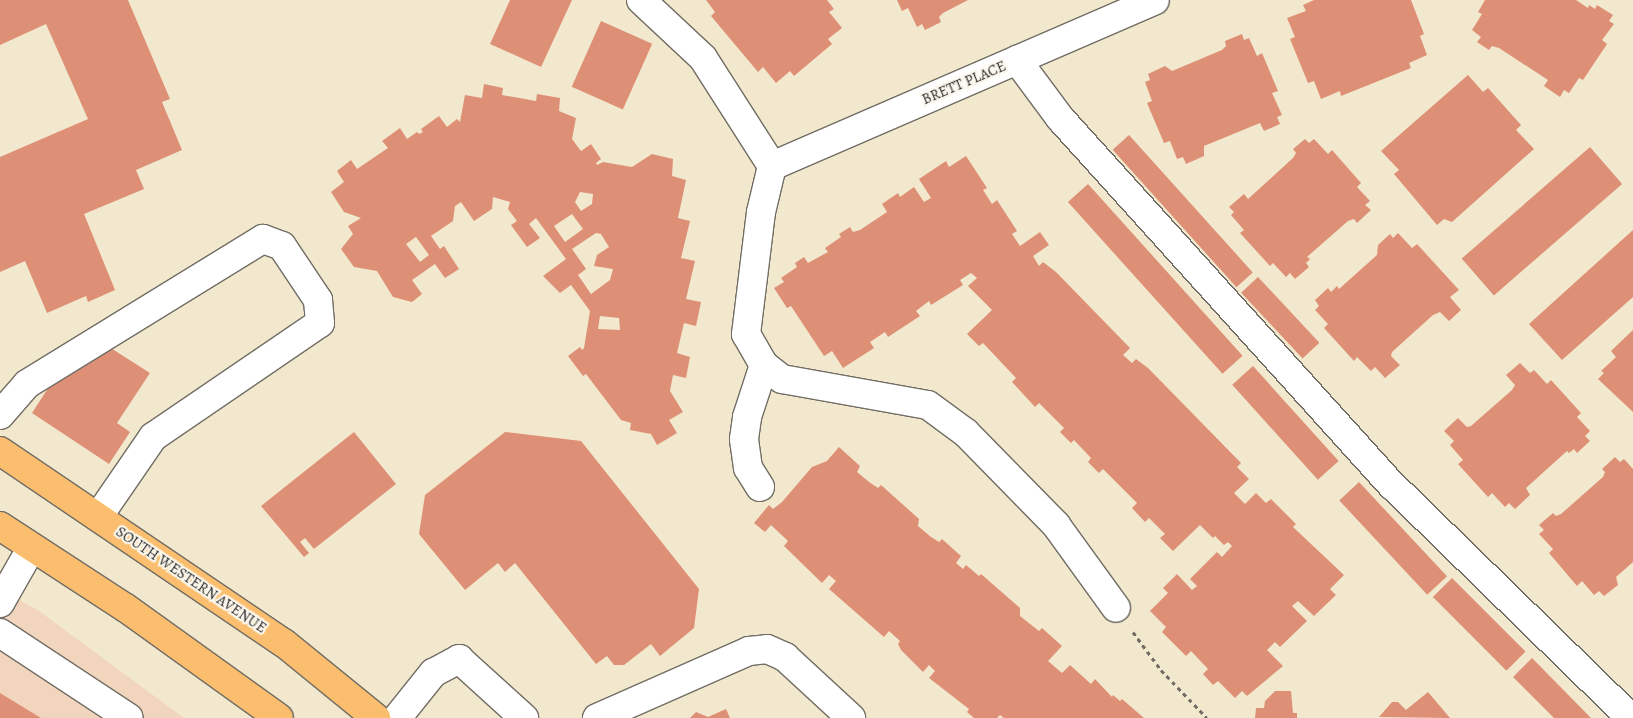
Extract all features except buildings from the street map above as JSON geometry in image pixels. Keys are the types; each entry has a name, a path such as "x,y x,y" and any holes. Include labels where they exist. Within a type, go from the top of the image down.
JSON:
{"main road":[{"name":"SOUTH WESTERN AVENUE","path":"0,451 284,644 376,718"},
{"path":"0,526 126,608 279,718"}],"street":[{"path":"641,0 703,58 772,166 761,212 746,334 764,365 782,379 928,405 966,433 1056,525 1116,608"},
{"name":"BRETT PLACE","path":"772,166 1155,0"},
{"path":"1017,60 1060,118 1393,486 1631,718"},
{"path":"0,415 27,384 263,239 282,246 318,300 320,323 153,437 98,516"},
{"path":"760,487 748,468 744,439 747,416 764,365"},
{"path":"0,603 32,546"},
{"path":"0,633 129,718"},
{"path":"597,718 749,650 767,649 785,657 851,718"},
{"path":"397,718 433,673 459,659 524,718"}],"path":[{"path":"1116,608 1160,670 1208,718"}],"shaded area":[{"path":"0,589 39,611 184,718 0,718"}]}
